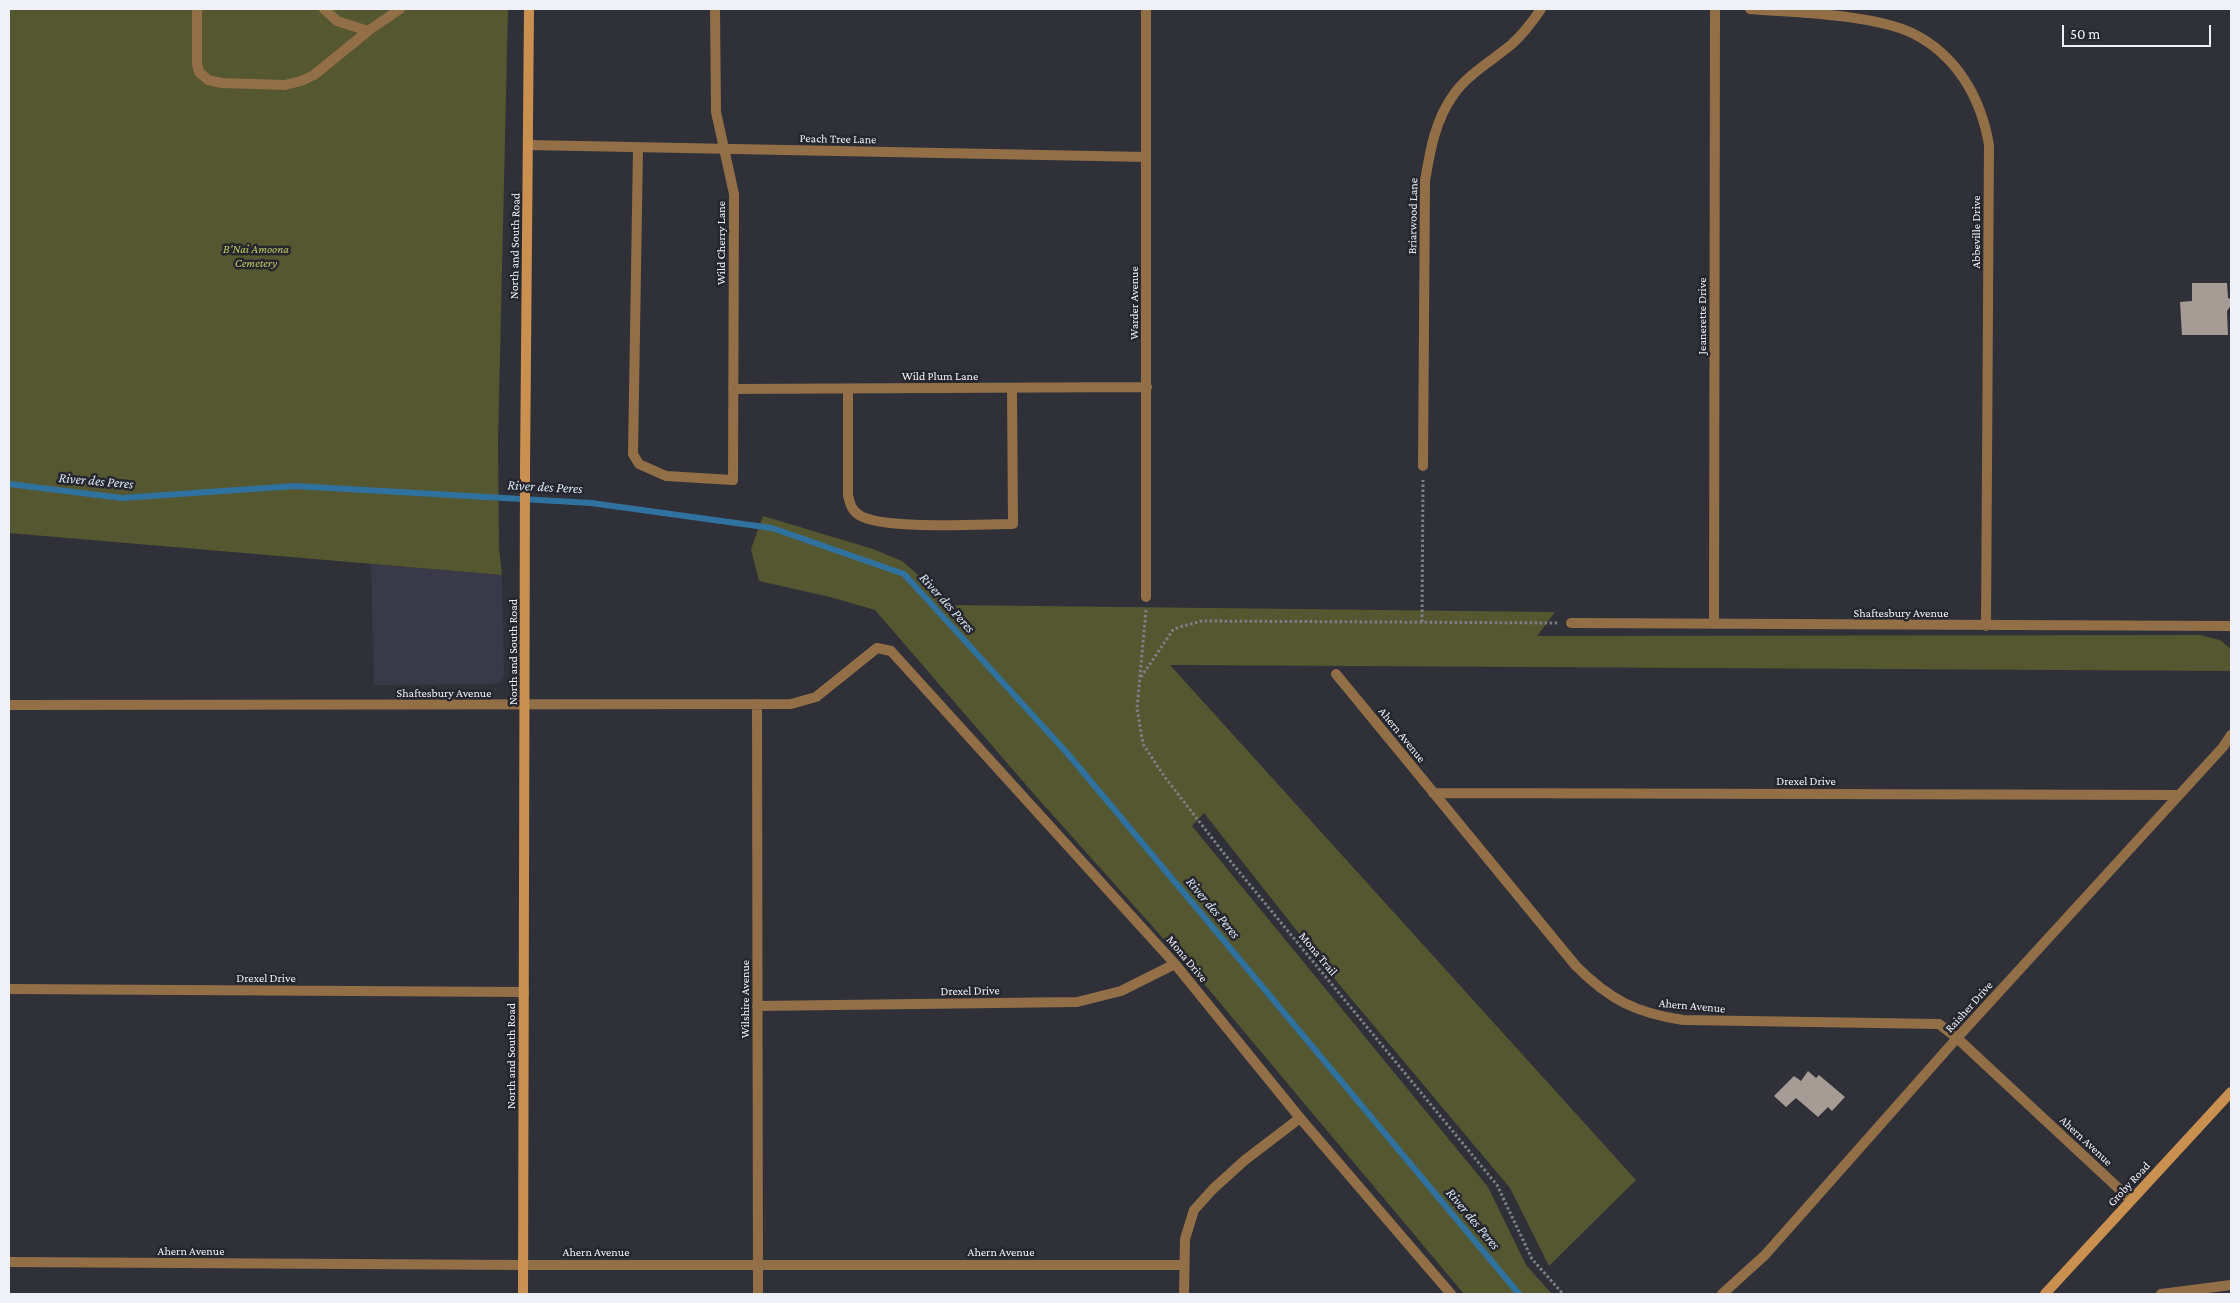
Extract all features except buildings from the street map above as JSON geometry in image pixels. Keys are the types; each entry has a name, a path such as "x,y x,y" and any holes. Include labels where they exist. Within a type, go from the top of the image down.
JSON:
{"street":[{"path":"197,9 197,64 199,72 208,80 222,84 285,85 314,75 368,31 400,9"},
{"path":"324,9 337,21 368,31"},
{"name":"North and South Road","path":"523,1294 525,469 529,9"},
{"name":"Wild Cherry Lane","path":"638,148 633,454 639,464 666,476 732,480 734,194 716,112 716,9"},
{"name":"Warder Avenue","path":"1146,9 1146,597"},
{"name":"Briarwood Lane","path":"1423,466 1425,181 1430,149 1440,118 1454,94 1473,75 1513,43 1541,9"},
{"name":"Jeanerette Drive","path":"1714,624 1715,9"},
{"name":"Abbeville Drive","path":"1750,9 1844,17 1890,25 1913,34 1950,61 1963,77 1985,120 1989,145 1986,626"},
{"name":"Peach Tree Lane","path":"528,145 1146,157"},
{"name":"Wild Plum Lane","path":"733,389 1147,387"},
{"path":"848,389 848,495 851,506 859,515 891,524 1013,524 1012,388"},
{"name":"Shaftesbury Avenue","path":"1571,623 2231,626"},
{"name":"Shaftesbury Avenue","path":"9,706 791,704 816,697 877,648 891,651"},
{"name":"Mona Drive","path":"891,651 1175,964 1300,1118 1451,1294"},
{"name":"Ahern Avenue","path":"1336,674 1576,966 1594,984 1622,1003 1654,1015 1684,1020 1938,1024 1957,1038 2131,1200"},
{"name":"Wilshire Avenue","path":"757,704 758,1294"},
{"name":"Raisher Drive","path":"1722,1294 1766,1255 1957,1038 2179,795 2231,735"},
{"name":"Drexel Drive","path":"1433,792 2179,795"},
{"name":"Drexel Drive","path":"757,1006 1077,1002 1121,991 1175,964"},
{"name":"Drexel Drive","path":"9,989 524,992"},
{"name":"Groby Road","path":"2045,1294 2231,1092"},
{"path":"1184,1294 1183,1265 1185,1239 1194,1210 1213,1189 1245,1160 1300,1118"},
{"name":"Ahern Avenue","path":"9,1262 523,1265 1183,1265"},
{"path":"2161,1294 2231,1285"}],"path":[{"path":"1422,622 1423,466"},
{"name":"Mona Trail","path":"1146,597 1137,708 1143,744 1164,776 1222,851 1497,1185 1532,1259 1562,1294"},
{"path":"1140,678 1173,630 1202,621 1571,623"}],"shaded area":[{"path":"371,564 502,575 504,674 502,681 493,684 374,685"}],"green space":[{"name":"B'Nai Amoona Cemetery","path":"9,9 508,9 498,443 499,548 502,575 9,533"},
{"path":"763,516 873,549 902,561 953,605 1555,612 1537,636 2200,635 2220,640 2231,649 2231,671 1170,665 1636,1180 1549,1266 1510,1188 1338,983 1204,813 1192,826 1488,1187 1526,1265 1552,1294 1464,1294 1205,985 1033,793 875,610 830,597 759,581 751,549"}],"waterway":[{"name":"River des Peres","path":"9,484 122,498 295,486 591,503 772,528 904,574 1068,754 1519,1294"}]}
